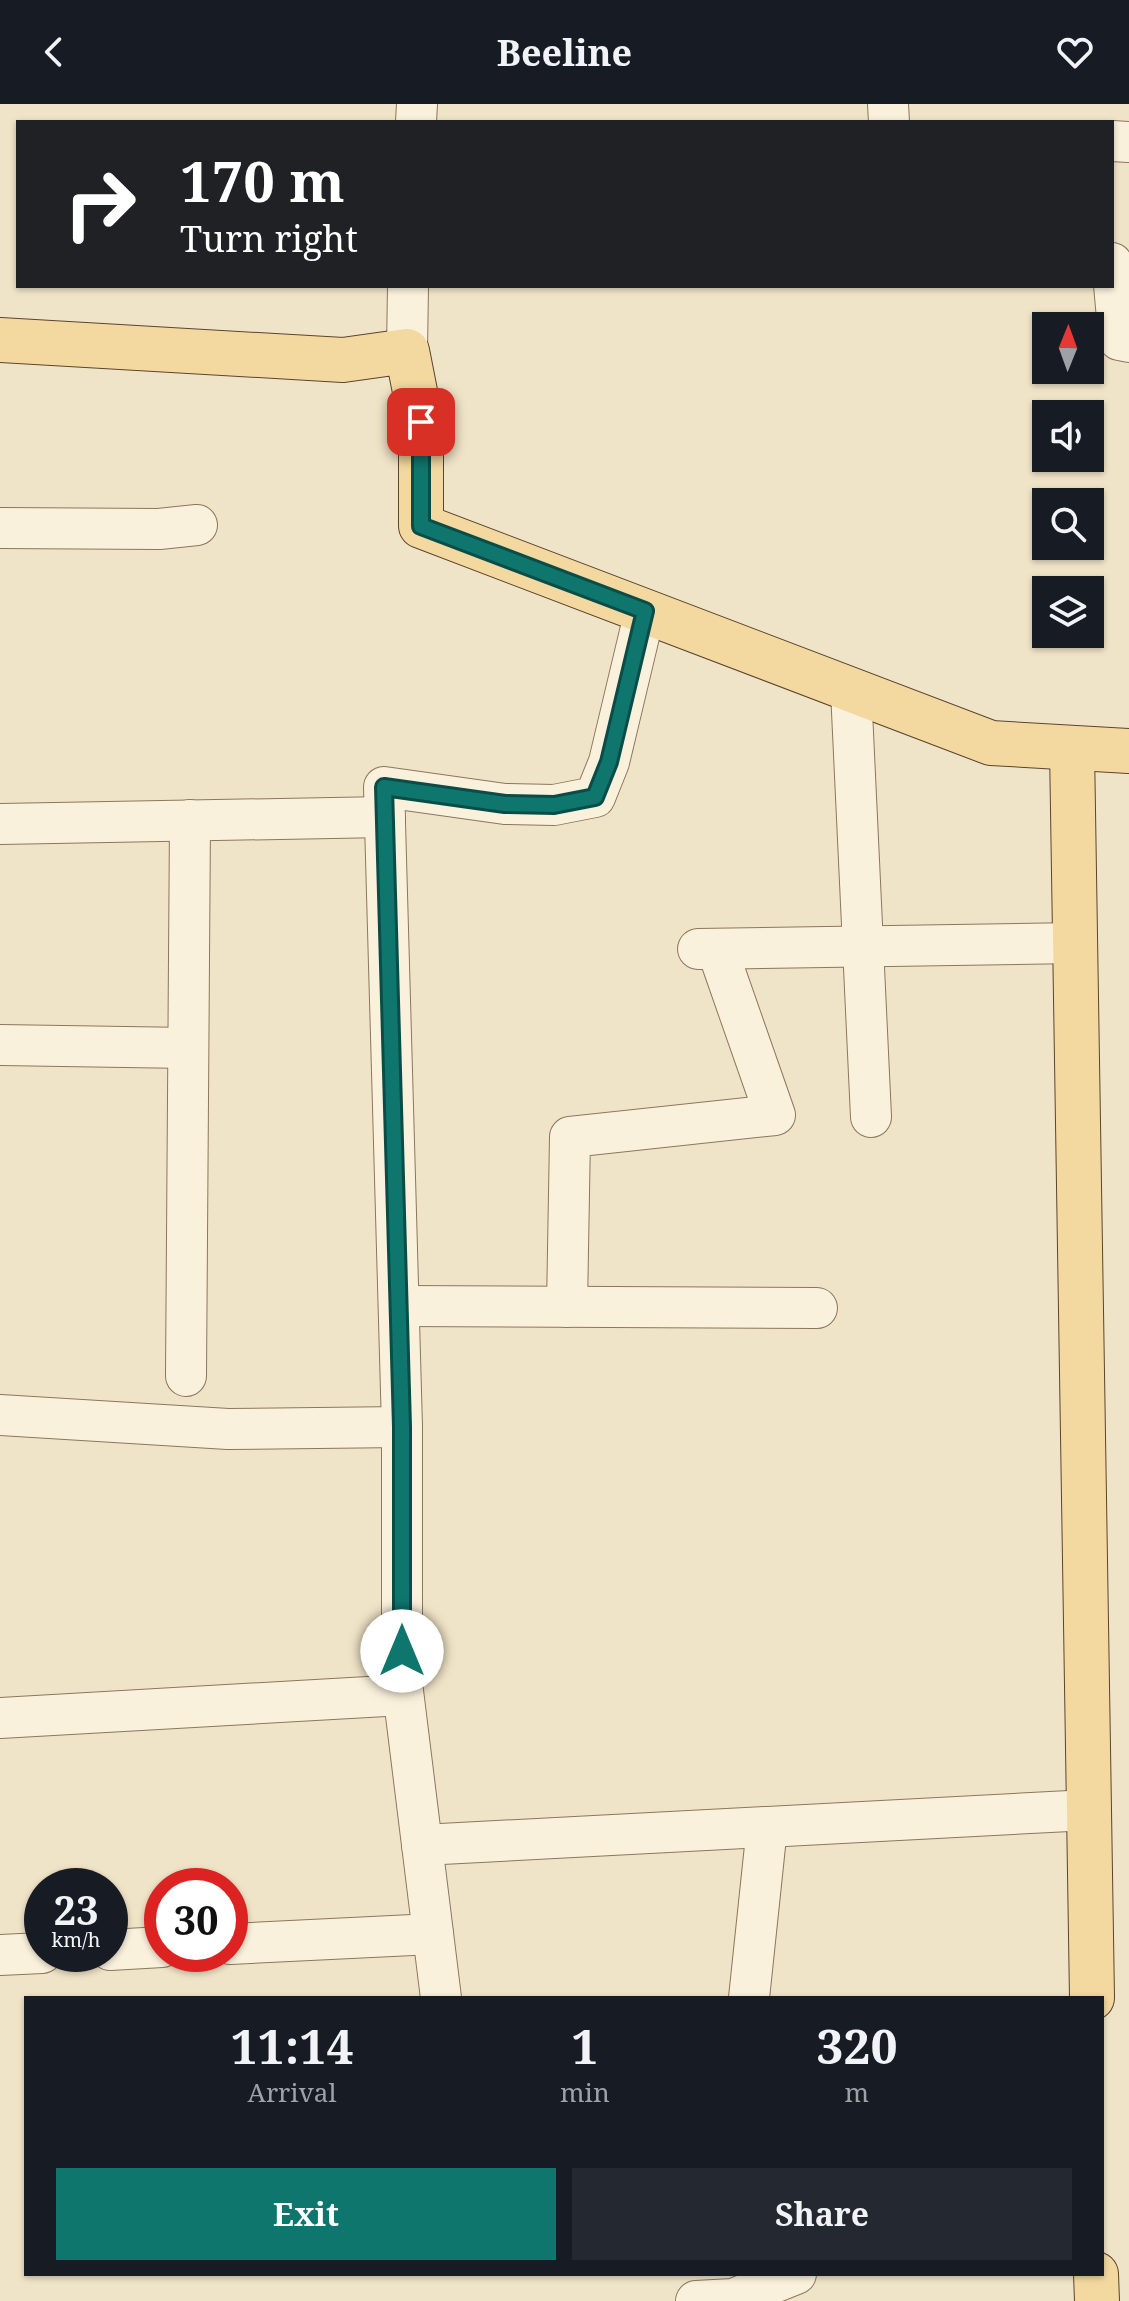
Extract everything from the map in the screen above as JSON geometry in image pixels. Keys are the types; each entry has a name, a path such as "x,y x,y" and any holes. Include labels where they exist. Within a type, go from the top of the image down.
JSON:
{"main road":[{"path":"0,340 343,360 407,351 421,422 421,526 991,743 1129,751"},
{"path":"1072,748 1092,1996"},
{"path":"1096,2276 1097,2301"}],"street":[{"path":"1114,285 1119,340 1129,342"},
{"path":"407,351 408,288"},
{"path":"0,528 159,529 197,525"},
{"path":"441,1996 403,1695 402,1427 384,787 505,804 554,805 595,797 609,762 645,611"},
{"path":"851,690 871,1117"},
{"path":"0,824 385,817"},
{"path":"186,1376 190,820"},
{"path":"567,1307 570,1137 775,1115 707,949 1076,943"},
{"path":"0,1045 188,1048"},
{"path":"399,1306 817,1308"},
{"path":"0,1415 228,1429 402,1427"},
{"path":"0,1718 403,1695"},
{"path":"422,1845 1089,1810"},
{"path":"749,1996 767,1827"},
{"path":"248,1943 433,1934"},
{"path":"0,1955 24,1954"},
{"path":"714,2300 717,2276"},
{"path":"696,2301 733,2299 791,2276"}],"route":[{"path":"402,1651 402,1427 384,787 505,804 554,805 595,797 609,762 645,611 421,526 421,422"}]}
